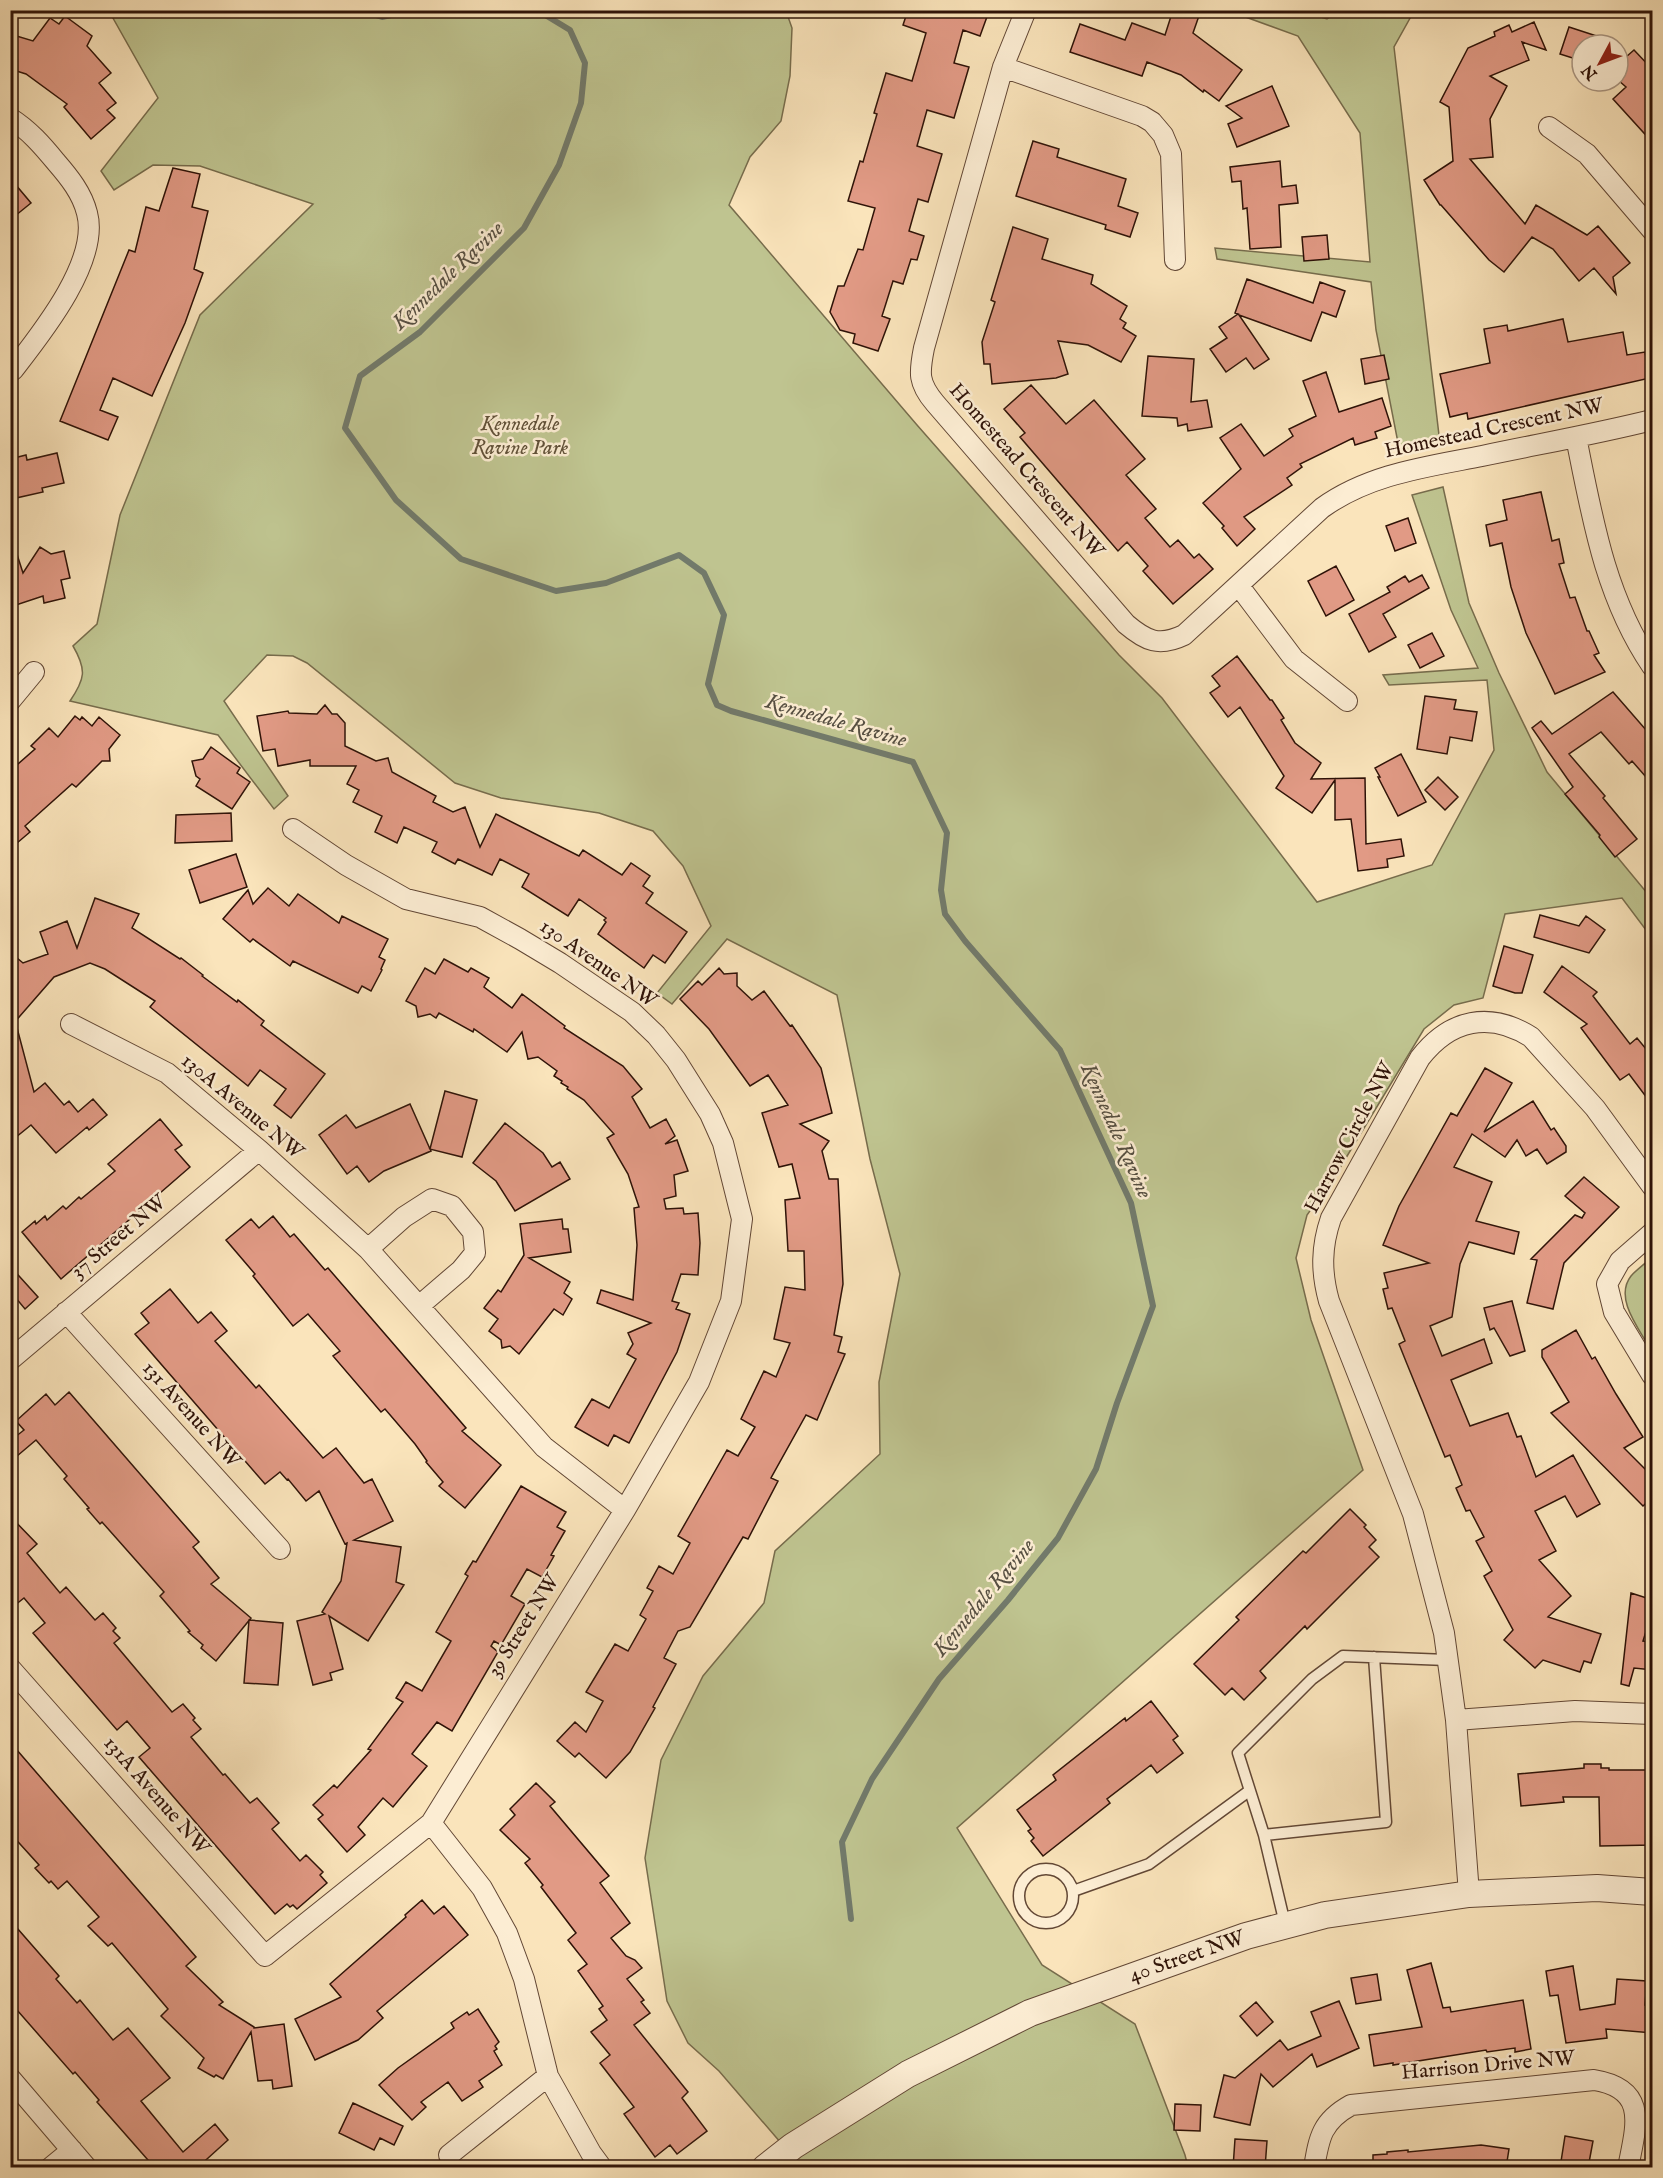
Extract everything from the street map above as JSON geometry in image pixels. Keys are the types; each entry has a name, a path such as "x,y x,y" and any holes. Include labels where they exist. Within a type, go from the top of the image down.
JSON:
{"street":[{"name":"Homestead Crescent NW","path":"1026,10 1003,67 924,348 920,371 921,382 935,403 1095,589 1126,624 1140,635 1164,642 1178,638 1239,586 1322,508 1346,493 1374,480 1420,468 1653,420"},
{"path":"1003,67 1142,116 1152,122 1162,135 1171,154 1175,260"},
{"path":"10,118 36,138 71,180 87,214 89,232 77,270 61,303 13,370"},
{"path":"1549,128 1587,154 1653,230"},
{"path":"1576,437 1596,536 1614,595 1626,621 1653,666"},
{"path":"1239,586 1294,659 1347,701"},
{"path":"10,701 34,672"},
{"name":"130 Avenue NW","path":"293,829 346,865 406,899 480,917 520,939 609,995 632,1012 656,1035 694,1086 723,1143 742,1219 737,1259"},
{"name":"Harrow Circle NW","path":"1469,1894 1456,1720 1444,1633 1413,1514 1324,1285 1325,1235 1331,1218 1420,1058 1432,1043 1447,1032 1473,1023 1504,1024 1532,1037 1595,1108 1653,1186"},
{"name":"130A Avenue NW","path":"71,1024 167,1073 259,1150 368,1249 544,1447 625,1510"},
{"name":"37 Street NW","path":"10,1360 259,1150"},
{"path":"368,1249 404,1217 432,1199 452,1206 472,1232 475,1253 461,1270 419,1306"},
{"path":"1653,1233 1620,1261 1607,1284 1614,1312 1653,1375"},
{"name":"39 Street NW","path":"265,1956 431,1823 625,1510 699,1382 731,1301 737,1259"},
{"name":"131 Avenue NW","path":"66,1312 280,1549"},
{"name":"131A Avenue NW","path":"10,1668 265,1956"},
{"path":"1456,1720 1575,1711 1653,1714"},
{"path":"431,1823 482,1888 507,1933 524,1979 548,2076 591,2153 602,2168"},
{"name":"40 Street NW","path":"765,2168 793,2146 908,2074 1030,2013 1246,1936 1325,1914 1469,1894 1597,1888 1653,1892"},
{"path":"449,2155 548,2076"},
{"path":"10,2078 87,2168"},
{"name":"Harrison Drive NW","path":"1314,2168 1324,2127 1332,2117 1351,2105 1594,2080 1622,2089 1635,2107 1636,2125 1628,2168"},
{"path":"50,2168 72,2150"}],"lane":[{"path":"1285,1924 1263,1835 1238,1753 1312,1679 1343,1656 1447,1660"},
{"path":"1263,1835 1386,1822 1374,1657"},
{"path":"1073,1891 1149,1864 1249,1791"},
{"path":"1046,1869 1055,1870 1063,1875 1070,1882 1073,1891 1071,1909 1066,1916 1050,1924 1034,1921 1027,1916 1019,1900 1019,1891 1029,1875 1046,1869"}],"green space":[{"name":"Kennedale Ravine Park","path":"109,11 786,11 792,28 790,76 781,121 750,157 729,205 917,425 1119,655 1162,698 1317,902 1432,865 1494,750 1487,680 1389,685 1383,675 1478,668 1451,610 1412,495 1443,487 1469,603 1499,673 1547,772 1652,899 1652,938 1622,898 1505,914 1483,998 1454,1005 1424,1029 1338,1171 1307,1215 1296,1258 1311,1320 1363,1470 957,1828 1042,1965 1135,2024 1188,2167 800,2167 719,2071 688,2043 667,2001 645,1858 661,1760 703,1676 764,1603 775,1551 880,1454 879,1382 900,1274 870,1159 837,995 727,939 672,1004 657,993 711,926 683,866 653,831 599,813 501,798 455,783 307,663 293,656 267,655 224,701 288,796 274,809 218,735 70,701 79,686 82,674 81,662 73,646 97,624 120,515 200,315 313,204 200,166 153,165 114,190 101,171 158,98"},
{"path":"1229,11 1302,11 1327,19 1339,11 1414,11 1394,47 1440,444 1400,453 1376,330 1371,282 1217,259 1215,248 1370,262 1360,133 1298,36"},
{"path":"1652,1257 1652,1352 1631,1315 1625,1295 1626,1285 1631,1276"}],"building":[{"path":"908,10 977,10 988,14 980,36 963,30 954,63 969,67 954,118 927,110 917,146 942,154 928,202 918,199 909,231 924,236 917,260 911,259 903,284 893,281 882,316 890,319 878,351 853,343 855,334 840,330 830,312 838,286 844,286 858,249 863,250 875,208 848,201 860,161 863,162 886,73 912,81 926,33 903,25"},
{"path":"1173,10 1201,10 1193,33 1242,70 1219,101 1181,75 1147,62 1142,76 1070,52 1080,24 1125,40 1132,23 1165,35"},
{"path":"65,16 92,36 87,46 111,73 99,83 116,103 107,110 115,118 91,139 64,107 67,104 26,74 10,69 10,34 33,41 50,18 59,24"},
{"path":"1534,22 1546,50 1522,42 1529,60 1490,76 1507,86 1490,119 1493,157 1470,159 1525,224 1536,205 1587,235 1598,226 1630,263 1613,277 1616,294 1594,268 1579,281 1553,249 1532,237 1504,272 1489,260 1440,205 1424,180 1453,161 1449,107 1440,102 1468,48 1495,36 1494,32 1509,25 1512,32"},
{"path":"1569,27 1587,33 1570,33 1570,57 1560,54"},
{"path":"1634,50 1653,70 1653,143 1613,99 1620,93 1630,93 1630,54"},
{"path":"1272,86 1289,126 1237,147 1228,124 1242,118 1226,106"},
{"path":"1033,141 1059,149 1057,157 1126,179 1118,206 1138,213 1130,237 1105,229 1106,225 1016,196"},
{"path":"1280,161 1282,187 1296,185 1298,203 1279,205 1281,247 1250,249 1247,208 1243,209 1241,181 1232,182 1230,167"},
{"path":"173,168 200,174 192,207 208,211 194,269 203,273 185,323 152,396 113,378 100,410 118,417 108,440 60,421 129,250 135,252 146,207 159,211"},
{"path":"10,178 31,203 10,220"},
{"path":"1013,227 1048,239 1042,259 1093,275 1091,284 1127,306 1120,319 1126,323 1123,328 1136,336 1121,362 1088,345 1058,341 1068,374 1056,378 992,384 990,364 984,364 982,342 995,302 991,300"},
{"path":"1327,235 1329,259 1304,261 1302,237"},
{"path":"1247,279 1313,303 1320,282 1345,291 1336,317 1322,312 1311,341 1239,315 1269,359 1254,369 1246,358 1226,372 1210,349 1227,338 1219,327 1238,314 1235,313"},
{"path":"1563,319 1568,342 1623,332 1627,355 1645,352 1650,378 1468,419 1467,413 1450,417 1440,374 1490,363 1484,329 1507,325 1508,331"},
{"path":"1384,355 1389,379 1365,384 1361,359"},
{"path":"1148,356 1194,359 1191,402 1207,400 1212,427 1188,431 1187,424 1178,426 1177,418 1142,416"},
{"path":"1326,372 1339,412 1382,398 1391,426 1375,432 1377,438 1355,445 1353,438 1300,464 1302,467 1287,478 1292,485 1244,517 1255,529 1237,546 1222,528 1224,526 1203,503 1241,469 1220,438 1241,424 1264,456 1293,436 1289,429 1316,416 1303,381"},
{"path":"1031,385 1066,424 1094,400 1145,459 1126,475 1156,509 1145,518 1170,547 1178,540 1194,558 1199,554 1213,569 1173,604 1143,571 1148,566 1127,542 1118,551 1020,437 1025,433 1004,409"},
{"path":"57,453 64,483 42,488 43,492 16,498 10,476 10,459 26,455 27,460"},
{"path":"1541,492 1552,541 1559,539 1564,563 1559,564 1570,598 1575,597 1587,631 1599,653 1594,655 1605,672 1555,694 1526,633 1511,587 1502,543 1490,546 1486,525 1507,520 1503,500"},
{"path":"1408,518 1416,543 1395,551 1386,526"},
{"path":"14,545 23,573 40,547 51,554 64,551 70,578 61,580 65,598 44,603 43,596 10,607 10,546"},
{"path":"1336,566 1354,600 1326,616 1308,581"},
{"path":"1422,575 1429,588 1383,614 1396,637 1369,652 1349,614 1390,592 1387,587 1405,576 1409,582"},
{"path":"1432,633 1444,656 1420,668 1408,645"},
{"path":"1237,656 1284,718 1281,720 1295,743 1321,763 1311,779 1365,778 1366,844 1401,839 1404,856 1387,859 1388,867 1358,871 1351,819 1335,820 1335,780 1312,813 1276,788 1284,776 1240,707 1228,717 1210,693 1220,686 1212,676"},
{"path":"1613,692 1653,738 1653,785 1632,761 1629,764 1601,732 1569,754 1605,796 1603,798 1637,839 1615,857 1599,837 1600,835 1565,794 1573,787 1532,728 1541,721 1552,734"},
{"path":"1425,696 1456,700 1454,709 1477,712 1472,741 1450,737 1447,754 1417,749"},
{"path":"325,705 332,714 337,714 345,723 345,746 376,761 388,758 392,772 436,796 433,802 453,812 465,807 480,847 496,814 579,856 583,850 622,875 631,863 650,876 643,886 653,893 646,903 687,932 665,963 653,955 644,968 598,934 606,918 579,899 568,916 522,887 529,874 500,859 492,875 458,859 455,864 432,852 437,842 404,827 397,843 375,832 382,816 353,802 359,790 347,784 356,766 310,766 310,760 278,766 275,749 263,751 257,716 288,711 289,713 317,714"},
{"path":"75,716 80,720 82,717 92,726 99,717 120,735 109,749 110,761 102,761 76,787 72,784 25,826 30,832 10,849 10,771 35,749 31,746 49,728 58,737"},
{"path":"211,747 240,768 237,773 250,782 232,809 196,786 200,779 196,776 192,761 203,759"},
{"path":"1401,754 1426,802 1398,816 1375,768"},
{"path":"1438,777 1458,797 1445,810 1425,790"},
{"path":"231,813 232,841 175,843 176,815"},
{"path":"236,854 247,887 200,903 189,870"},
{"path":"268,888 289,906 298,894 339,923 342,916 388,939 379,957 385,960 382,970 371,991 362,986 358,993 293,961 290,966 253,939 250,942 223,919 248,890 253,904"},
{"path":"95,898 139,914 132,928 181,958 237,1002 238,1000 264,1021 261,1025 325,1074 291,1118 274,1105 286,1089 260,1070 248,1086 150,1007 155,1001 105,969 90,963 54,977 13,1024 16,1024 34,1092 45,1083 64,1105 69,1101 78,1112 93,1099 107,1115 89,1130 87,1127 56,1153 31,1125 10,1142 10,952 23,963 48,954 40,932 67,921 77,948"},
{"path":"1540,915 1579,926 1586,916 1605,930 1589,953 1534,937"},
{"path":"1504,946 1533,955 1522,993 1493,986"},
{"path":"444,959 468,972 471,968 489,978 484,987 512,1008 522,994 565,1026 564,1028 623,1066 642,1089 632,1097 650,1128 666,1119 675,1136 665,1144 677,1140 688,1171 674,1175 676,1196 664,1199 666,1209 683,1208 684,1214 698,1213 700,1243 698,1275 681,1274 672,1301 679,1303 676,1309 690,1314 677,1352 629,1443 614,1435 608,1446 575,1427 592,1399 609,1408 636,1359 627,1354 633,1344 628,1333 651,1323 597,1303 601,1290 633,1300 637,1245 634,1208 639,1207 628,1174 607,1138 614,1134 584,1100 567,1089 568,1087 561,1083 562,1081 554,1076 557,1071 538,1057 528,1059 522,1032 507,1052 474,1029 473,1032 439,1013 436,1018 430,1014 418,1017 416,1006 406,1001 425,968 435,974"},
{"path":"1562,966 1597,992 1593,996 1630,1044 1637,1038 1646,1049 1653,1044 1653,1106 1629,1074 1620,1080 1581,1028 1587,1024 1544,992"},
{"path":"719,968 724,974 737,973 737,986 752,1000 764,991 790,1026 792,1025 821,1068 832,1113 800,1124 829,1141 822,1151 829,1179 838,1179 843,1284 834,1335 842,1337 838,1352 845,1354 817,1420 806,1415 771,1478 778,1481 748,1539 743,1537 690,1627 678,1631 664,1658 676,1664 653,1707 655,1708 630,1752 606,1778 579,1753 575,1757 557,1741 575,1722 586,1732 603,1701 586,1692 615,1644 628,1651 646,1619 640,1615 653,1591 647,1588 659,1566 673,1574 690,1543 678,1536 727,1450 738,1456 755,1427 741,1419 764,1371 776,1377 790,1343 774,1339 785,1287 805,1290 804,1251 788,1251 785,1200 800,1198 792,1164 779,1167 762,1113 788,1105 768,1075 750,1086 709,1029 680,999 698,981 702,985"},
{"path":"1485,1068 1512,1083 1484,1132 1533,1101 1551,1130 1554,1128 1566,1146 1566,1152 1547,1164 1537,1149 1526,1156 1517,1140 1505,1157 1472,1134 1454,1167 1492,1182 1476,1221 1519,1232 1514,1254 1469,1242 1460,1264 1452,1317 1430,1326 1442,1356 1484,1339 1492,1363 1451,1380 1470,1426 1508,1413 1517,1437 1521,1436 1536,1477 1573,1455 1600,1504 1577,1517 1565,1496 1535,1511 1556,1551 1539,1560 1571,1596 1548,1617 1601,1634 1591,1663 1584,1661 1580,1672 1543,1660 1535,1668 1504,1640 1513,1630 1484,1576 1492,1571 1476,1541 1484,1537 1470,1510 1466,1511 1456,1488 1462,1485 1450,1455 1445,1457 1407,1364 1399,1344 1405,1341 1392,1308 1388,1309 1383,1289 1388,1288 1384,1273 1429,1263 1383,1245 1399,1206 1451,1113 1457,1116"},
{"path":"445,1091 477,1100 462,1157 430,1149"},
{"path":"410,1104 431,1151 384,1171 369,1182 357,1166 347,1174 319,1135 346,1115 356,1128"},
{"path":"160,1119 182,1145 175,1150 190,1167 61,1279 22,1232 35,1221 36,1224 45,1216 47,1220 63,1206 66,1209 79,1197 81,1199 115,1171 108,1164"},
{"path":"505,1123 543,1153 552,1167 560,1162 570,1179 515,1211 496,1181 473,1163"},
{"path":"1584,1177 1619,1207 1564,1263 1553,1309 1527,1303 1537,1260 1531,1259 1575,1215 1582,1218 1585,1213 1565,1196"},
{"path":"273,1216 290,1237 294,1234 325,1270 328,1268 466,1428 462,1431 501,1465 465,1508 439,1486 443,1482 426,1462 415,1444 385,1409 381,1412 333,1356 340,1351 308,1314 293,1326 253,1276 255,1274 226,1240 251,1219 259,1228"},
{"path":"562,1219 563,1229 568,1229 571,1252 529,1258 570,1282 564,1293 572,1299 563,1315 554,1309 519,1354 510,1346 502,1348 501,1340 489,1331 498,1319 484,1308 498,1290 501,1292 524,1255 520,1224"},
{"path":"10,1266 38,1297 25,1309 10,1291"},
{"path":"170,1289 198,1323 211,1312 227,1331 215,1341 256,1388 259,1385 323,1458 336,1448 364,1483 372,1479 393,1521 354,1540 401,1547 396,1582 404,1585 368,1641 329,1616 343,1669 330,1673 332,1680 313,1685 297,1621 325,1614 322,1612 341,1581 347,1543 345,1544 319,1491 306,1501 280,1472 265,1484 135,1334 149,1323 141,1313"},
{"path":"1512,1301 1525,1351 1510,1356 1494,1328 1490,1330 1484,1308"},
{"path":"1576,1330 1592,1359 1595,1357 1643,1437 1624,1448 1653,1477 1653,1497 1643,1506 1551,1413 1569,1402 1542,1357 1542,1350"},
{"path":"69,1392 199,1542 193,1547 219,1578 211,1584 251,1618 216,1661 201,1648 203,1645 188,1632 190,1631 160,1596 164,1592 102,1522 100,1524 87,1509 89,1508 64,1479 67,1476 36,1440 10,1462 10,1441 24,1430 16,1421 46,1394 55,1405"},
{"path":"521,1486 566,1512 557,1527 565,1531 551,1555 554,1556 542,1577 527,1569 511,1596 525,1604 501,1645 494,1641 491,1646 498,1652 452,1731 437,1722 412,1754 427,1766 393,1807 383,1798 358,1827 365,1835 347,1852 318,1819 323,1815 313,1805 334,1785 337,1788 371,1750 368,1749 403,1702 396,1698 406,1682 422,1691 451,1641 436,1632 468,1576 465,1574 473,1561 476,1562"},
{"path":"1350,1509 1366,1525 1364,1527 1376,1540 1369,1547 1379,1557 1307,1629 1305,1626 1260,1671 1266,1678 1244,1700 1232,1688 1225,1695 1194,1664 1239,1620 1236,1617 1303,1551 1306,1553"},
{"path":"10,1516 37,1544 27,1553 60,1593 66,1587 95,1620 103,1613 116,1628 113,1631 120,1638 114,1643 172,1712 183,1704 195,1718 193,1720 201,1729 191,1737 223,1775 225,1774 250,1803 257,1798 279,1823 272,1829 300,1861 306,1855 323,1872 320,1875 327,1883 297,1909 287,1904 275,1914 139,1757 150,1748 127,1721 117,1730 33,1633 45,1623 24,1598 10,1609"},
{"path":"1631,1593 1653,1600 1653,1609 1643,1641 1653,1642 1653,1670 1634,1668 1629,1686 1621,1684"},
{"path":"249,1620 283,1623 278,1685 244,1683"},
{"path":"1151,1701 1178,1736 1173,1740 1183,1753 1157,1773 1151,1765 1107,1799 1110,1803 1043,1856 1031,1841 1034,1838 1028,1831 1031,1829 1017,1810 1056,1780 1053,1775 1125,1718 1126,1721"},
{"path":"10,1742 196,1957 186,1966 223,2002 219,2005 254,2028 284,2024 292,2086 273,2089 272,2080 258,2081 251,2032 223,2079 198,2068 204,2058 161,2016 168,2009 112,1943 108,1946 88,1926 99,1917 67,1881 58,1889 51,1881 49,1883 35,1868 39,1865 10,1833"},
{"path":"1584,1764 1601,1764 1601,1768 1609,1768 1609,1770 1653,1770 1653,1845 1600,1846 1599,1797 1563,1797 1564,1802 1521,1806 1518,1774 1584,1768"},
{"path":"536,1783 555,1802 550,1806 609,1876 600,1883 630,1923 611,1938 626,1956 635,1960 642,1968 627,1979 644,2000 641,2002 650,2013 634,2025 688,2092 682,2098 707,2131 677,2154 670,2145 655,2157 624,2114 634,2107 600,2063 610,2055 591,2032 607,2020 599,2009 603,2006 578,1971 587,1964 568,1940 576,1933 525,1863 530,1859 500,1830 515,1815 510,1809"},
{"path":"422,1900 434,1914 444,1906 468,1935 377,2011 383,2018 358,2040 315,2060 295,2019 341,1997 330,1984"},
{"path":"10,1920 59,1976 56,1979 77,2003 80,2000 113,2040 128,2028 170,2078 141,2101 183,2152 215,2124 228,2140 197,2168 155,2168 97,2102 99,2100 75,2072 73,2074 10,2002"},
{"path":"1431,1963 1443,2008 1450,2007 1451,2012 1523,2000 1531,2049 1515,2052 1515,2048 1487,2052 1486,2050 1374,2066 1369,2035 1422,2027 1407,1970"},
{"path":"1573,1966 1580,2010 1615,2004 1617,1979 1647,1981 1645,2005 1653,2006 1653,2033 1606,2029 1607,2038 1566,2043 1558,1995 1550,1996 1546,1971"},
{"path":"1377,1974 1381,2000 1356,2004 1351,1978"},
{"path":"1339,2001 1359,2048 1317,2067 1312,2054 1273,2087 1261,2074 1250,2125 1214,2117 1224,2075 1235,2078 1280,2040 1288,2050 1321,2036 1311,2012"},
{"path":"1256,2002 1273,2022 1257,2036 1240,2016"},
{"path":"478,2009 499,2042 494,2051 502,2065 479,2081 483,2087 462,2101 448,2082 421,2102 426,2107 412,2120 379,2085 398,2068 454,2028 451,2023 467,2012 469,2015"},
{"path":"353,2103 403,2126 394,2145 380,2138 374,2150 339,2133"},
{"path":"1175,2104 1201,2105 1200,2131 1174,2130"},
{"path":"1565,2136 1593,2141 1588,2168 1560,2168"},
{"path":"1235,2139 1267,2141 1265,2168 1233,2168"},
{"path":"1481,2145 1509,2149 1506,2168 1373,2168 1373,2155 1387,2154 1387,2152"}],"waterway":[{"name":"Kennedale Ravine","path":"361,10 382,17 413,10"},
{"name":"Kennedale Ravine","path":"537,10 570,30 585,63 581,103 559,165 524,228 420,332 360,376 345,428 396,500 461,559 556,591 606,583 679,555 704,573 724,615 708,684 717,705 731,711 913,762 947,833 941,890 945,914 965,941 1060,1050 1131,1203 1153,1306 1117,1403 1096,1469 1058,1538 939,1679 872,1779 842,1842 851,1919"}]}
